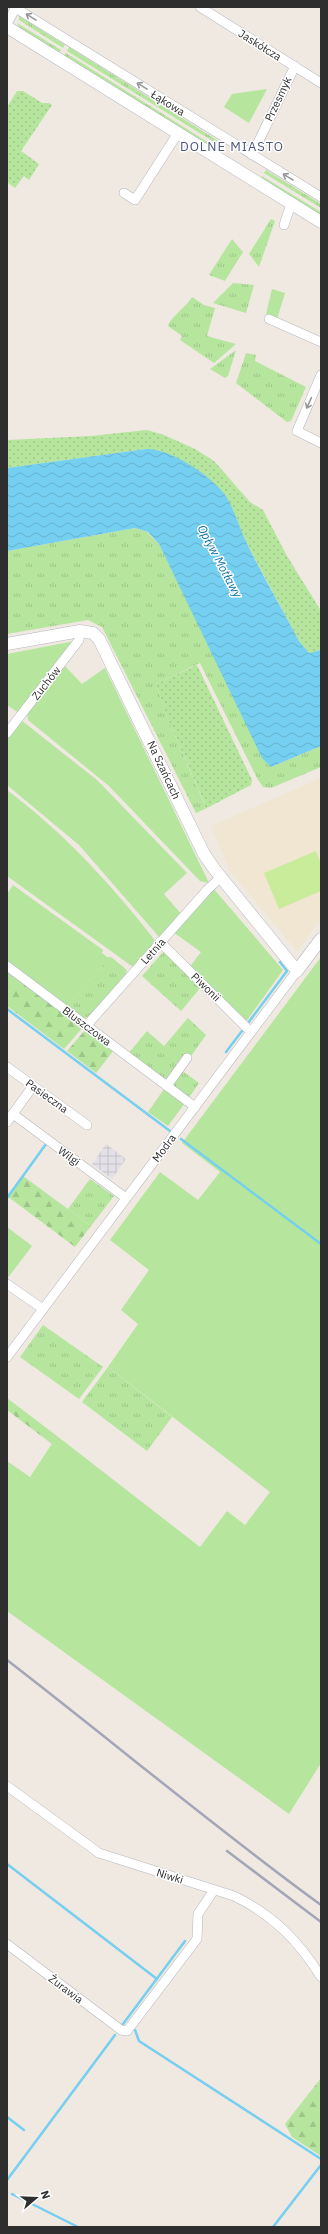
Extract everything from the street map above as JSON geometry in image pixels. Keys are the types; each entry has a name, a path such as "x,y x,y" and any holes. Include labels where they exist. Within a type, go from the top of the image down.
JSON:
{"street":[{"path":"7,24 16,7"},
{"name":"Łąkowa","path":"16,7 321,197"},
{"name":"Jaskółcza","path":"200,7 321,82"},
{"name":"Łąkowa","path":"7,27 321,222"},
{"name":"Przesmyk","path":"252,155 295,66"},
{"path":"124,193 135,200 178,133"},
{"path":"284,225 292,204"},
{"path":"269,319 321,342"},
{"path":"321,375 297,431 321,443"},
{"path":"7,644 80,631"},
{"name":"Zuchów","path":"7,733 79,640 80,631"},
{"name":"Na Szańcach","path":"80,631 93,633 107,651 204,854 220,878 297,971"},
{"name":"Letnia","path":"87,1025 160,942 220,878"},
{"name":"Modra","path":"7,1357 321,939"},
{"name":"Piwonii","path":"160,942 251,1032"},
{"name":"Bluszczowa","path":"7,966 195,1107"},
{"path":"166,1086 187,1058"},
{"name":"Pasieczna","path":"7,1067 87,1125"},
{"path":"10,1118 33,1086"},
{"name":"Wilgi","path":"10,1118 126,1198"},
{"path":"7,1284 43,1309"},
{"name":"Niwki","path":"7,1786 99,1854 234,1896 251,1904 279,1924 297,1942 321,1977"},
{"name":"Żurawia","path":"7,1944 121,2030 127,2031 197,1939 198,1914 214,1890"}],"shaded area":[{"path":"321,778 321,919 297,951 230,871 211,826"},
{"path":"106,1144 126,1159 112,1179 92,1164"}],"green space":[{"path":"19,16 65,45 63,48 19,20"},
{"path":"17,23 61,50 59,54 20,29"},
{"path":"69,47 220,142 219,145 67,51"},
{"path":"66,53 217,148 215,151 64,56"},
{"path":"267,89 249,123 224,107 232,94"},
{"path":"17,91 23,91 42,103 49,103 52,105 21,151 39,164 29,180 24,176 15,188 7,182 7,107"},
{"path":"266,170 321,204 321,208 264,173"},
{"path":"262,176 321,212 321,216 260,179"},
{"path":"271,219 275,221 259,267 249,254"},
{"path":"232,239 243,252 225,281 209,275"},
{"path":"233,283 254,285 246,313 213,303"},
{"path":"272,289 285,293 277,319 266,314"},
{"path":"192,297 204,305 215,308 207,336 236,344 214,363 180,340 182,336 168,326 172,319"},
{"path":"236,350 228,376 225,378 210,369"},
{"path":"246,353 256,355 255,361 306,387 291,421 287,422 236,383"},
{"path":"147,430 164,435 195,449 214,461 250,502 263,510 287,556 321,611 321,650 309,653 299,641 248,546 225,496 146,449 7,468 7,440 91,436"},
{"path":"135,528 147,532 159,544 271,767 321,746 321,767 271,788 263,787 257,778 200,663 156,684 167,717 204,803 205,809 196,813 102,627 88,620 7,634 7,551"},
{"path":"75,641 19,713 7,705 7,654"},
{"path":"64,665 82,684 105,668 209,883 200,881 109,786 28,720 27,712"},
{"path":"197,665 252,780 251,785 205,809 204,802 167,717 156,684"},
{"path":"21,720 97,780 187,873 164,894 181,914 160,938 79,845 7,785 7,738"},
{"path":"7,790 68,842 105,880 156,942 133,967 7,876"},
{"path":"316,851 321,864 321,891 279,909 264,873"},
{"path":"13,885 103,950 102,953 107,957 111,957 65,1007 7,963 7,894"},
{"path":"213,888 283,970 245,1023 189,968 201,952 173,932"},
{"path":"164,951 201,987 181,1011 142,976"},
{"path":"111,957 127,970 124,978 90,1016 82,1019 65,1007"},
{"path":"321,957 321,1763 289,1814 7,1611 7,1461 30,1477 57,1436 200,1547 227,1511 245,1525 270,1492 108,1367 138,1324 121,1310 149,1270 110,1240 160,1172 198,1200 220,1172 182,1143"},
{"path":"7,970 83,1027 64,1049 7,1006"},
{"path":"188,1018 206,1035 191,1056 188,1054 166,1083 128,1054 147,1031 164,1046"},
{"path":"86,1029 114,1050 96,1073 67,1051"},
{"path":"181,1070 199,1083 188,1099 174,1088 172,1083"},
{"path":"164,1089 185,1103 168,1126 148,1112"},
{"path":"23,1176 91,1226 75,1247 7,1196"},
{"path":"90,1179 114,1196 91,1226 68,1209"},
{"path":"7,1227 32,1246 7,1279"},
{"path":"43,1325 103,1367 79,1399 20,1357"},
{"path":"108,1367 172,1417 147,1451 82,1402"},
{"path":"7,1398 57,1436 52,1444 7,1410"},
{"path":"321,2078 321,2156 292,2137 285,2124"}],"water":[{"name":"Opływ Motławy","path":"146,449 167,453 178,458 201,472 220,488 235,514 242,534 260,570 299,641 309,653 321,650 321,746 271,767 262,758 159,544 148,532 135,528 7,551 7,468"}],"waterway":[{"path":"248,1023 287,971 280,962"},
{"path":"7,1009 170,1131"},
{"path":"226,1052 242,1031"},
{"path":"181,1139 321,1244"},
{"path":"7,1198 46,1144"},
{"path":"7,1864 157,1979"},
{"path":"123,2024 185,1941"},
{"path":"135,2030 139,2041 321,2159"},
{"path":"7,2180 115,2035"},
{"path":"7,2117 24,2130"},
{"path":"273,2227 321,2165"},
{"path":"12,2194 78,2227"}],"railway":[{"path":"7,1660 202,1815 321,1905"},
{"path":"227,1851 321,1922"}],"district":[{"name":"DOLNE MIASTO","path":"232,146"}]}
